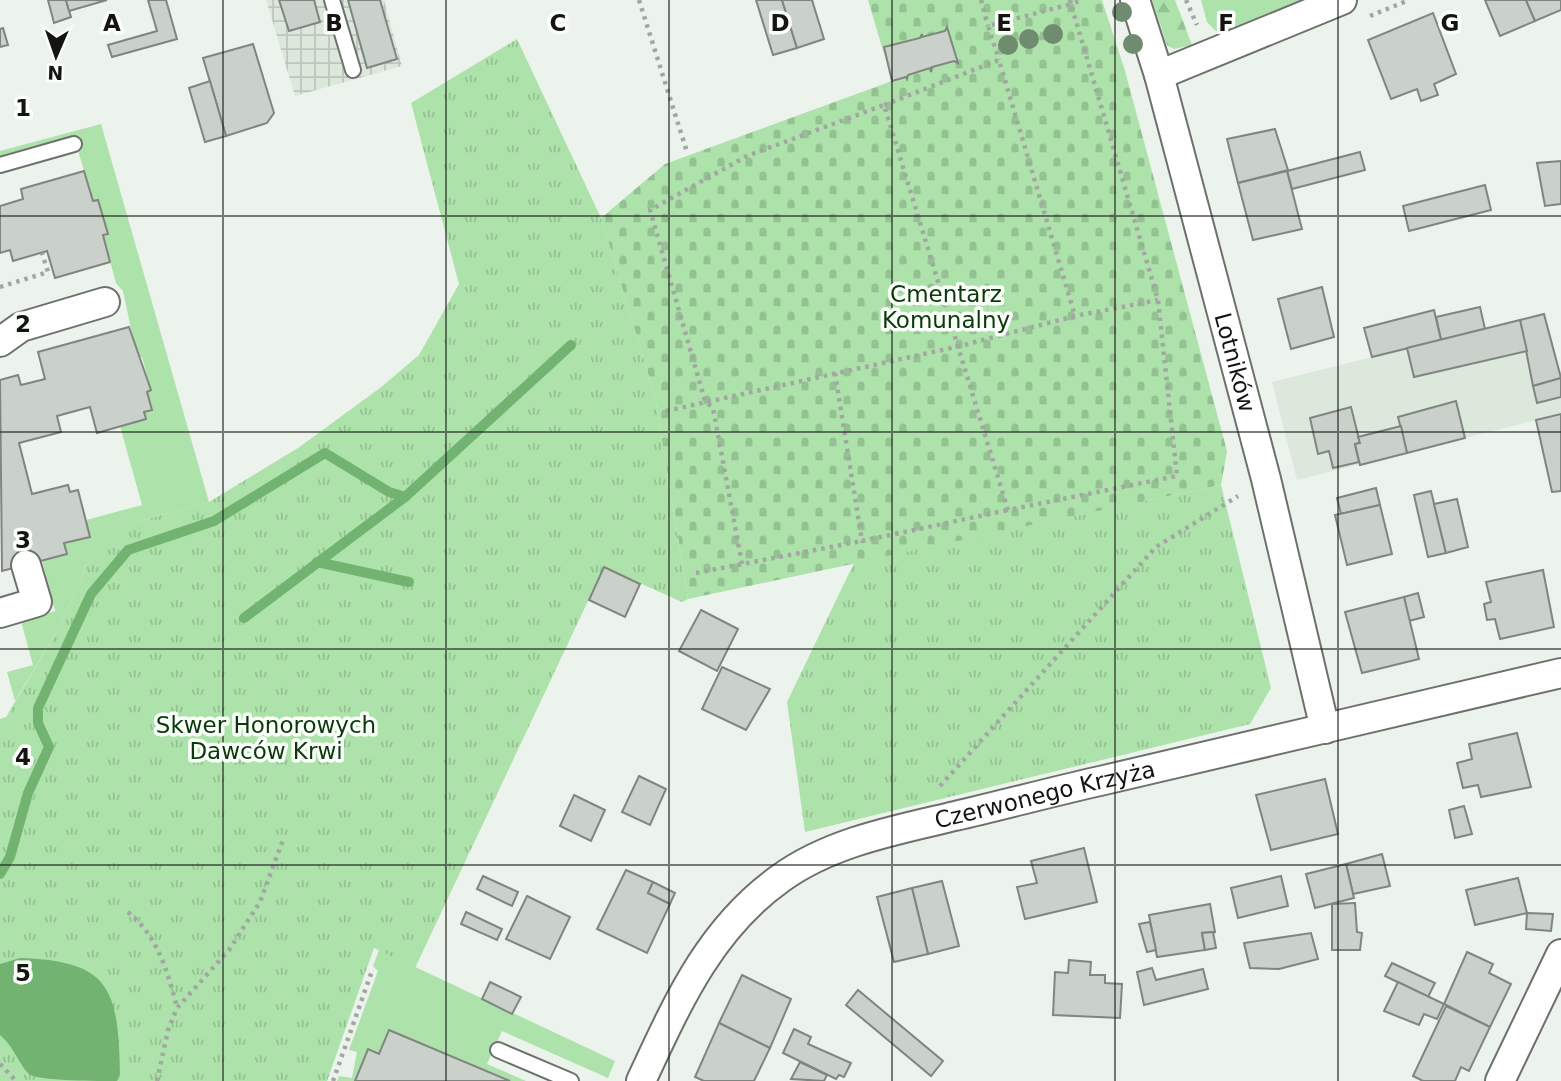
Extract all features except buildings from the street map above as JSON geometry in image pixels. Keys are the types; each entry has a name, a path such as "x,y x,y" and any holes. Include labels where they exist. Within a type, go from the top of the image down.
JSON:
{"street":[{"name":"Lotników","path":"1135,0 1159,75 1266,479 1325,729"},
{"path":"1159,75 1342,0"},
{"path":"0,342 21,327 106,302"},
{"path":"0,612 37,602 26,565"},
{"name":"Czerwonego Krzyża","path":"641,1081 678,1001 706,951 738,913 802,864 901,829 1561,674"},
{"path":"1500,1081 1561,954"}],"lane":[{"path":"332,0 353,70"},
{"path":"0,165 74,144"},
{"path":"498,1050 570,1081"}],"path":[{"path":"639,0 687,152"},
{"path":"981,0 1075,316"},
{"path":"988,26 1082,0"},
{"path":"1186,0 1209,55"},
{"path":"696,573 1177,476 1158,300 1070,2"},
{"path":"742,564 713,408 705,401 650,210 747,156 999,60"},
{"path":"884,105 960,346 1008,510"},
{"path":"0,287 48,272 42,253"},
{"path":"666,411 960,346 1075,316 1158,300"},
{"path":"835,373 862,541"},
{"path":"937,789 1156,547 1244,492"},
{"path":"157,1081 168,1030 177,1008 229,950 260,902 284,837"},
{"path":"128,912 143,924 157,945 177,1008"},
{"path":"333,1081 372,971"},
{"path":"0,1065 16,1081"}],"shaded area":[{"path":"266,0 384,0 402,66 295,96"},
{"path":"1544,314 1561,378 1561,414 1297,480 1272,382"},
{"path":"20,958 51,960 74,966 92,974 104,986 112,1001 116,1021 120,1074 117,1081 37,1077 26,1071 0,1035 0,964"}],"green space":[{"name":"Cmentarz Komunalny","path":"868,0 1102,0 1125,71 1227,451 1221,485 688,599 655,397 601,218 665,164 892,81"},
{"path":"1152,0 1175,0 1192,45 1174,49 1167,45"},
{"path":"1201,0 1300,0 1219,34 1207,22"},
{"name":"Skwer Honorowych Dawców Krwi","path":"517,39 601,218 655,397 688,599 682,602 604,567 415,968 374,948 327,1081 0,1081 0,719 6,717 62,623 86,566 112,535 136,522 209,502 298,448 380,388 419,355 459,284 411,103"},
{"path":"101,124 209,502 136,522 86,566 62,623 15,701 7,672 33,665 21,621 55,611 42,560 67,554 64,543 90,537 86,520 142,505 120,426 146,419 144,412 152,410 147,392 151,390 142,357 137,357 123,291 116,283 103,235 107,234 93,201 74,137 0,157 0,151"},
{"path":"1221,485 1271,688 1250,724 805,832 787,702 854,563"},
{"path":"379,950 615,1061 608,1078 502,1031 487,1064 526,1081 510,1081 389,1030 379,1054 368,1049 355,1081 337,1081 339,1076 352,1078 357,1052 349,1050 378,971 373,966"}],"waterway":[{"path":"0,874 10,857 28,793 49,747 38,723 38,708 91,594 128,550 214,521 325,453 389,492 405,497 571,345"},
{"path":"244,618 405,497"},
{"path":"317,562 409,582"}]}
